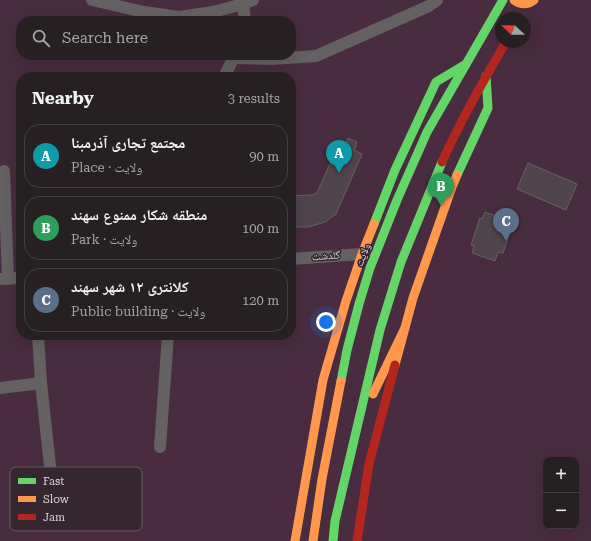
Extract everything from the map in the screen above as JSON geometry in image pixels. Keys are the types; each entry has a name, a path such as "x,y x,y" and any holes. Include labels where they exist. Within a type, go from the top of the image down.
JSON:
{"main road":[{"name":"ولایت","path":"313,541 322,479 347,350 370,268 397,200 427,132 503,0"},
{"path":"514,0 517,3 531,2"},
{"path":"523,12 531,2"},
{"path":"333,541 335,521 380,330 401,262 436,175 454,135 502,48"},
{"path":"295,541 323,380 346,301 362,254 395,170 436,82 466,64"},
{"path":"357,541 369,464 404,330 413,298 452,187 488,108 486,76"},
{"path":"358,426 404,330"}],"street":[{"path":"92,0 144,12 172,16"},
{"path":"296,57 316,56 429,6 436,0"},
{"path":"186,16 213,12 248,2 246,16"},
{"path":"226,72 232,60"},
{"path":"4,171 4,279 16,278"},
{"name":"گلدشت","path":"296,259 362,254"},
{"path":"38,340 41,383 50,467"},
{"path":"160,447 168,340"},
{"path":"0,388 41,383"}],"shaded area":[{"path":"0,0 591,0 591,541 0,541"}],"building":[{"path":"348,138 357,142 354,150 362,154 336,214 325,222 308,227 296,227 296,196 312,195 317,193 339,143 345,146"},
{"path":"528,163 577,184 566,210 517,189"},
{"path":"485,212 508,220 505,227 511,229 503,253 498,252 495,261 472,253 474,246 471,245 480,218 482,219"}],"traffic: fast":[{"path":"341,381 347,350 370,268 397,200 427,132 503,0"},
{"path":"374,224 395,170 436,82 466,64"},
{"path":"457,175 488,108 486,76"},
{"path":"333,541 335,521 380,330 401,262 442,162"}],"traffic: slow":[{"path":"514,0 524,4 534,0"},
{"path":"395,365 413,298 457,175"},
{"path":"295,541 323,380 346,301 374,224"},
{"path":"373,394 404,330"},
{"path":"313,541 322,479 341,381"}],"traffic: jam":[{"path":"442,162 472,101 502,48"},
{"path":"357,541 369,464 395,365"}],"place":[{"name":"مجتمع تجاری آذرمبنا","path":"339,173"},
{"name":"منطقه شکار ممنوع سهند","path":"441,206"},
{"name":"کلانتری ۱۲ شهر سهند","path":"506,241"}]}
